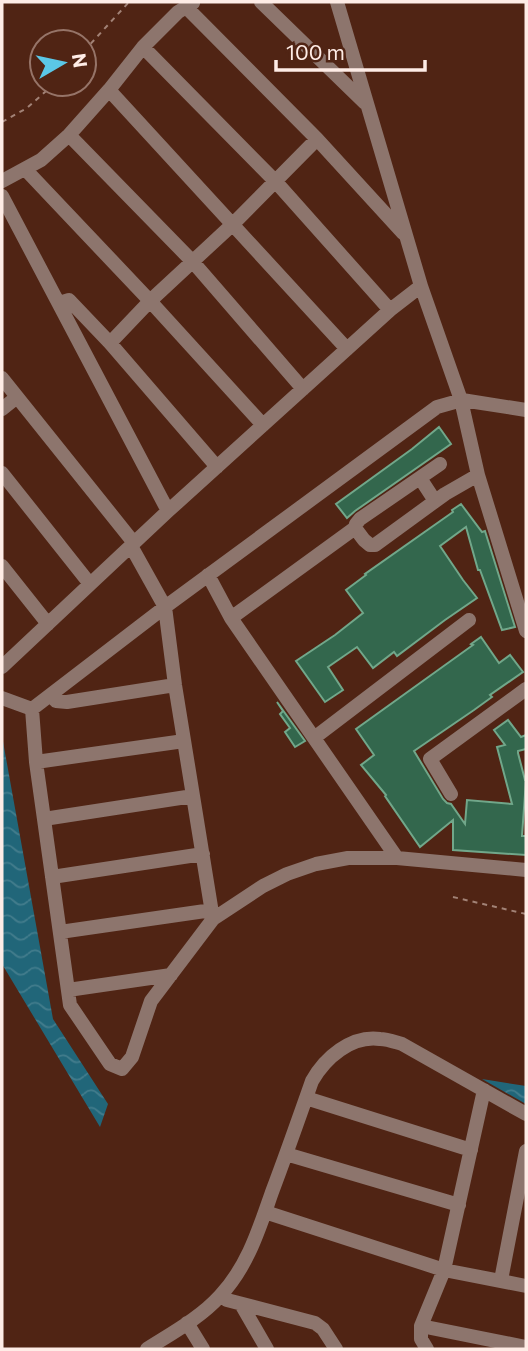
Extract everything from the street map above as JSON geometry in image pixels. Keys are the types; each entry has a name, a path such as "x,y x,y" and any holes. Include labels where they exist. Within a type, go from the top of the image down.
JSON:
{"street":[{"path":"261,2 368,105"},
{"path":"337,2 421,286 461,400 478,475 526,631"},
{"path":"2,181 41,160 69,135 144,47 178,12 190,4 406,236"},
{"path":"144,47 276,181 390,310"},
{"path":"108,90 347,349"},
{"path":"69,135 193,262 303,389"},
{"path":"110,343 317,139"},
{"path":"25,169 263,425"},
{"path":"2,196 168,511"},
{"path":"3,662 48,624 390,310 421,286"},
{"path":"60,303 69,300 110,343 217,467"},
{"path":"2,378 133,544 166,607 175,685 213,914 151,1002 132,1057 122,1069 110,1064 70,1005 36,762 32,709"},
{"path":"2,409 17,397"},
{"path":"32,709 208,575 437,407 461,400 526,410"},
{"path":"231,618 355,528 360,519 440,464"},
{"path":"2,473 90,584"},
{"path":"355,528 363,540 375,545 435,501 478,475"},
{"path":"420,478 435,501"},
{"path":"2,566 48,624"},
{"path":"208,575 231,618 397,858"},
{"path":"314,738 469,620"},
{"path":"52,695 56,701 67,702 175,685"},
{"path":"452,794 430,759 526,689"},
{"path":"2,698 32,709"},
{"path":"36,762 184,741"},
{"path":"44,819 193,796"},
{"path":"52,877 203,854"},
{"path":"60,932 213,914 287,874 316,864 348,858 397,858 526,870"},
{"path":"68,990 171,975"},
{"path":"147,1349 199,1315 221,1295 239,1271 265,1212 317,1072 331,1056 349,1045 369,1039 379,1038 402,1044 526,1114"},
{"path":"427,1349 421,1339 421,1326 444,1270 484,1090"},
{"path":"306,1098 471,1150"},
{"path":"501,1280 526,1151"},
{"path":"286,1154 459,1205"},
{"path":"265,1212 444,1270 526,1286"},
{"path":"221,1295 241,1304 315,1323 323,1329 336,1349"},
{"path":"241,1304 267,1349"},
{"path":"187,1323 203,1349"},
{"path":"421,1326 526,1348"}],"path":[{"path":"98,36 129,2"},
{"path":"2,122 27,108 38,98"},
{"path":"453,897 526,914"}],"water":[{"path":"2,736 53,1019 108,1104 100,1127 2,964"},
{"path":"482,1079 526,1086 526,1104"}],"building":[{"path":"439,427 451,444 347,518 336,504"},
{"path":"461,504 482,532 485,531 515,627 502,630 478,570 466,527 440,546 477,598 397,656 394,652 373,668 357,647 328,667 343,690 325,702 296,661 363,613 346,590"},
{"path":"481,637 499,663 510,655 523,672 414,751 443,799 451,804 465,824 467,800 512,804 497,747 505,745 494,730 508,720 521,737 526,735 526,749 518,753 526,780 522,836 526,836 526,855 453,850 453,820 420,847 386,795 361,765 374,755 356,729"},
{"path":"277,702 305,741 295,747 285,732 290,728 280,714 283,711"}]}
